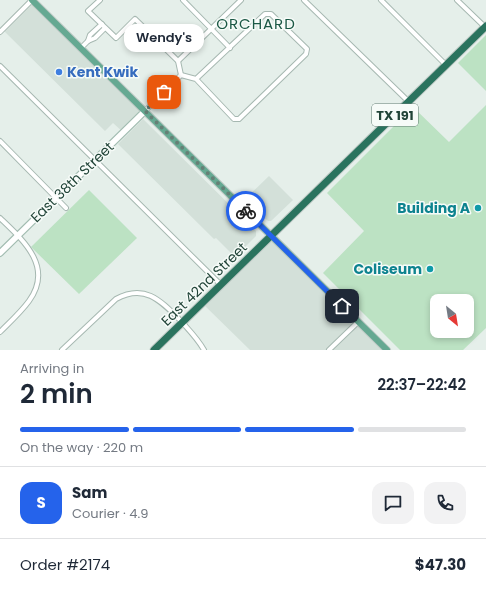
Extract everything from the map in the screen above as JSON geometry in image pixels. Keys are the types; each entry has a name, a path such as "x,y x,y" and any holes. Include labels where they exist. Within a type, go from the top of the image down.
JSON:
{"highway":[{"name":"TX 191","path":"271,236 486,27"},
{"name":"East 42nd Street","path":"154,350 271,236"}],"main road":[{"path":"32,0 387,350"}],"street":[{"path":"0,32 32,0"},
{"path":"100,0 88,11 105,28 116,38 135,19 178,61 181,75"},
{"path":"183,0 230,48"},
{"path":"178,61 241,0"},
{"path":"304,0 409,102"},
{"path":"381,0 446,65"},
{"path":"457,0 486,27"},
{"path":"181,75 196,79 234,119 239,119 306,54 307,49 270,14 265,14 196,79"},
{"path":"88,41 90,35 102,24"},
{"path":"81,48 88,41 95,38 105,28"},
{"path":"0,66 221,285"},
{"path":"145,111 181,75"},
{"name":"East 38th Street","path":"0,252 145,111"},
{"path":"0,142 66,208"},
{"path":"0,218 18,235 28,248 35,260 38,272 37,284 29,301 0,332"},
{"path":"62,350 116,299 132,293 155,297 166,306 197,339 204,350"},
{"path":"329,350 358,322"}],"shaded area":[{"path":"32,0 145,111 123,132 113,123 105,131 2,29"},
{"path":"143,119 256,231 256,236 235,257 216,238 214,239 118,144"},
{"path":"269,176 293,200 271,221 268,221 245,199"},
{"path":"271,236 387,350 250,350 202,303"}],"green space":[{"path":"486,35 486,91 458,63"},
{"path":"486,105 486,328 463,350 400,350 323,273 364,231 327,193 413,107 449,142"},
{"path":"89,190 137,238 79,294 31,247"}],"way so far":[{"path":"164,92 145,111 246,211"}],"place":[{"name":"Kent Kwik","path":"59,72"},
{"name":"Wendy's","path":"164,92"},
{"name":"Building A","path":"478,208"},
{"name":"Coliseum","path":"430,269"}],"district":[{"name":"ORCHARD","path":"256,23"}],"route":[{"path":"246,211 342,306"}]}
